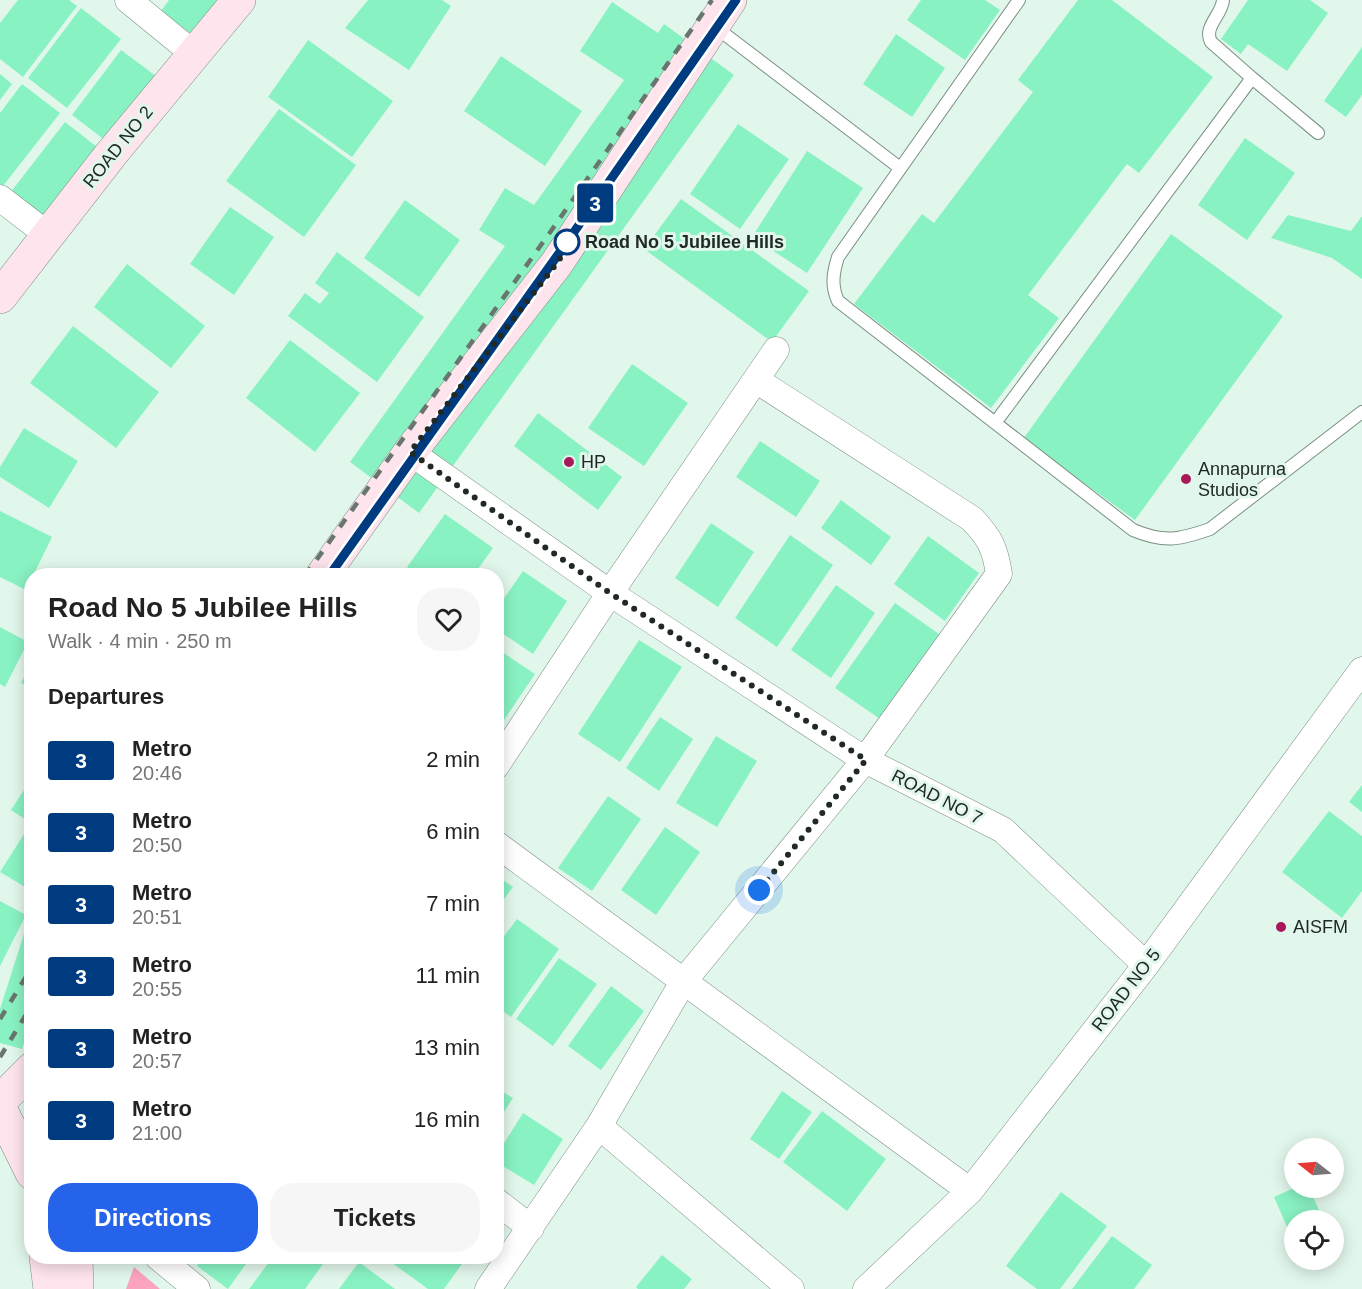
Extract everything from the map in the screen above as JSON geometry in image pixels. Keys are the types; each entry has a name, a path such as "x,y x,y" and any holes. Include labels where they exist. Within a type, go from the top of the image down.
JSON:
{"main road":[{"name":"ROAD NO 2","path":"0,297 112,153 239,0"},
{"path":"328,568 410,452 557,263 722,13"},
{"path":"0,1101 24,1078"},
{"path":"0,1108 24,1157"},
{"path":"47,1264 50,1289"},
{"path":"75,1264 77,1289"}],"street":[{"path":"128,0 194,54"},
{"path":"0,198 48,235"},
{"path":"504,754 610,593 776,350"},
{"path":"488,1289 599,1126 683,982 866,760 999,574 996,552 984,531 972,519 756,380"},
{"name":"ROAD NO 7","path":"410,452 610,593 866,760 1003,830 1146,965"},
{"name":"ROAD NO 5","path":"866,1289 970,1191 1146,965 1362,670"},
{"path":"504,850 970,1191"},
{"path":"599,1126 791,1289"},
{"path":"504,1207 531,1228"},
{"path":"167,1264 197,1289"}],"lane":[{"path":"1019,0 838,257 832,282 838,301 1133,530 1152,538 1172,539 1191,536 1210,529 1362,412"},
{"path":"1223,0 1221,9 1209,29 1208,37 1211,42 1318,133"},
{"path":"722,13 900,168"},
{"path":"995,423 1252,78"}],"shaded area":[{"path":"134,1267 160,1289 126,1289"}],"building":[{"path":"18,0 69,0 77,6 23,77 0,59 0,23"},
{"path":"169,0 228,0 198,39 161,11"},
{"path":"368,0 442,0 451,6 409,70 345,28"},
{"path":"921,0 985,0 1000,10 965,60 907,20"},
{"path":"1078,0 1112,0 1213,77 1139,173 1127,164 1028,295 1059,318 991,408 854,304 922,214 934,223 1033,92 1018,80"},
{"path":"1248,0 1310,0 1328,13 1287,71 1248,44 1241,54 1221,39"},
{"path":"612,2 658,33 664,24 734,75 419,513 350,462 505,246 479,230 505,188 534,205 624,80 580,51"},
{"path":"81,8 121,39 67,108 28,78"},
{"path":"896,34 945,68 912,117 863,84"},
{"path":"308,40 393,101 352,157 268,97"},
{"path":"1362,47 1362,95 1346,117 1324,101"},
{"path":"121,50 160,79 110,144 72,115"},
{"path":"501,56 582,111 545,166 464,111"},
{"path":"0,74 12,84 0,100"},
{"path":"22,84 60,113 3,186 0,184 0,113"},
{"path":"279,109 356,165 304,237 226,181"},
{"path":"65,122 106,154 51,225 10,193"},
{"path":"738,124 789,159 740,229 690,194"},
{"path":"1245,138 1295,173 1247,240 1198,205"},
{"path":"807,151 863,188 807,273 752,237"},
{"path":"681,199 809,291 772,342 644,249"},
{"path":"405,200 460,240 419,297 364,258"},
{"path":"230,207 274,237 234,295 190,264"},
{"path":"1288,215 1351,231 1362,216 1362,279 1332,258 1271,238"},
{"path":"1171,234 1283,316 1135,520 1023,439"},
{"path":"337,252 424,317 377,382 288,316 305,293 320,304 329,293 315,283"},
{"path":"127,264 205,326 171,368 94,307"},
{"path":"73,326 159,392 116,448 30,383"},
{"path":"290,340 360,393 315,452 246,398"},
{"path":"632,364 688,403 644,466 588,428"},
{"path":"538,413 622,477 598,510 514,446"},
{"path":"24,428 78,461 49,508 0,477 0,467"},
{"path":"760,441 820,481 796,517 736,477"},
{"path":"841,500 891,537 871,565 821,528"},
{"path":"0,511 52,537 37,568 24,568 24,589 0,577"},
{"path":"445,514 493,548 479,568 407,567"},
{"path":"711,523 754,552 718,607 675,578"},
{"path":"790,535 833,565 777,647 735,618"},
{"path":"928,536 979,573 945,621 894,584"},
{"path":"523,571 567,601 533,654 504,634 504,598"},
{"path":"836,585 875,613 831,678 791,650"},
{"path":"895,603 939,634 880,719 835,688"},
{"path":"0,627 24,640 24,650 5,687 0,684"},
{"path":"639,640 682,667 620,762 578,734"},
{"path":"504,653 535,674 504,720"},
{"path":"660,717 693,739 659,791 626,768"},
{"path":"716,736 757,761 717,827 676,803"},
{"path":"1362,785 1362,812 1349,802"},
{"path":"24,790 24,818 11,810"},
{"path":"608,796 641,819 592,891 558,868"},
{"path":"1329,811 1362,836 1362,891 1342,918 1282,872"},
{"path":"665,827 700,852 656,915 621,890"},
{"path":"24,834 24,886 0,872"},
{"path":"504,881 513,887 504,899"},
{"path":"0,901 24,914 24,919 0,966"},
{"path":"517,919 559,949 511,1017 504,1012 504,936"},
{"path":"24,934 24,1043 22,1049 0,1043 0,1009"},
{"path":"559,958 597,984 553,1046 516,1019"},
{"path":"611,986 644,1011 601,1070 568,1046"},
{"path":"782,1091 812,1112 779,1159 750,1139"},
{"path":"504,1093 513,1098 504,1112"},
{"path":"822,1111 886,1159 847,1211 783,1162"},
{"path":"523,1113 563,1139 534,1185 504,1167 504,1143"},
{"path":"1061,1192 1107,1226 1060,1289 1037,1289 1006,1266"},
{"path":"1284,1192 1284,1198 1314,1198 1319,1210 1284,1210 1284,1220 1274,1197"},
{"path":"1112,1236 1152,1265 1134,1289 1072,1289"},
{"path":"662,1255 692,1279 684,1289 638,1289 636,1287"},
{"path":"199,1264 246,1264 228,1289 197,1266"},
{"path":"268,1264 323,1264 305,1289 249,1289"},
{"path":"358,1264 362,1264 395,1289 339,1289"},
{"path":"394,1264 462,1264 444,1289 428,1289"}],"railway":[{"path":"311,568 712,0"},
{"path":"335,568 736,0"},
{"path":"0,1019 24,980"},
{"path":"0,1057 24,1018"}],"metro line":[{"name":"3","path":"335,568 736,0"}],"place":[{"name":"Road No 5 Jubilee Hills","path":"567,242"},
{"name":"HP","path":"569,462"},
{"name":"Annapurna Studios","path":"1186,479"},
{"name":"AISFM","path":"1281,927"}],"route":[{"path":"567,242 570,243 557,263 410,452 610,593 866,760 759,890"}]}
